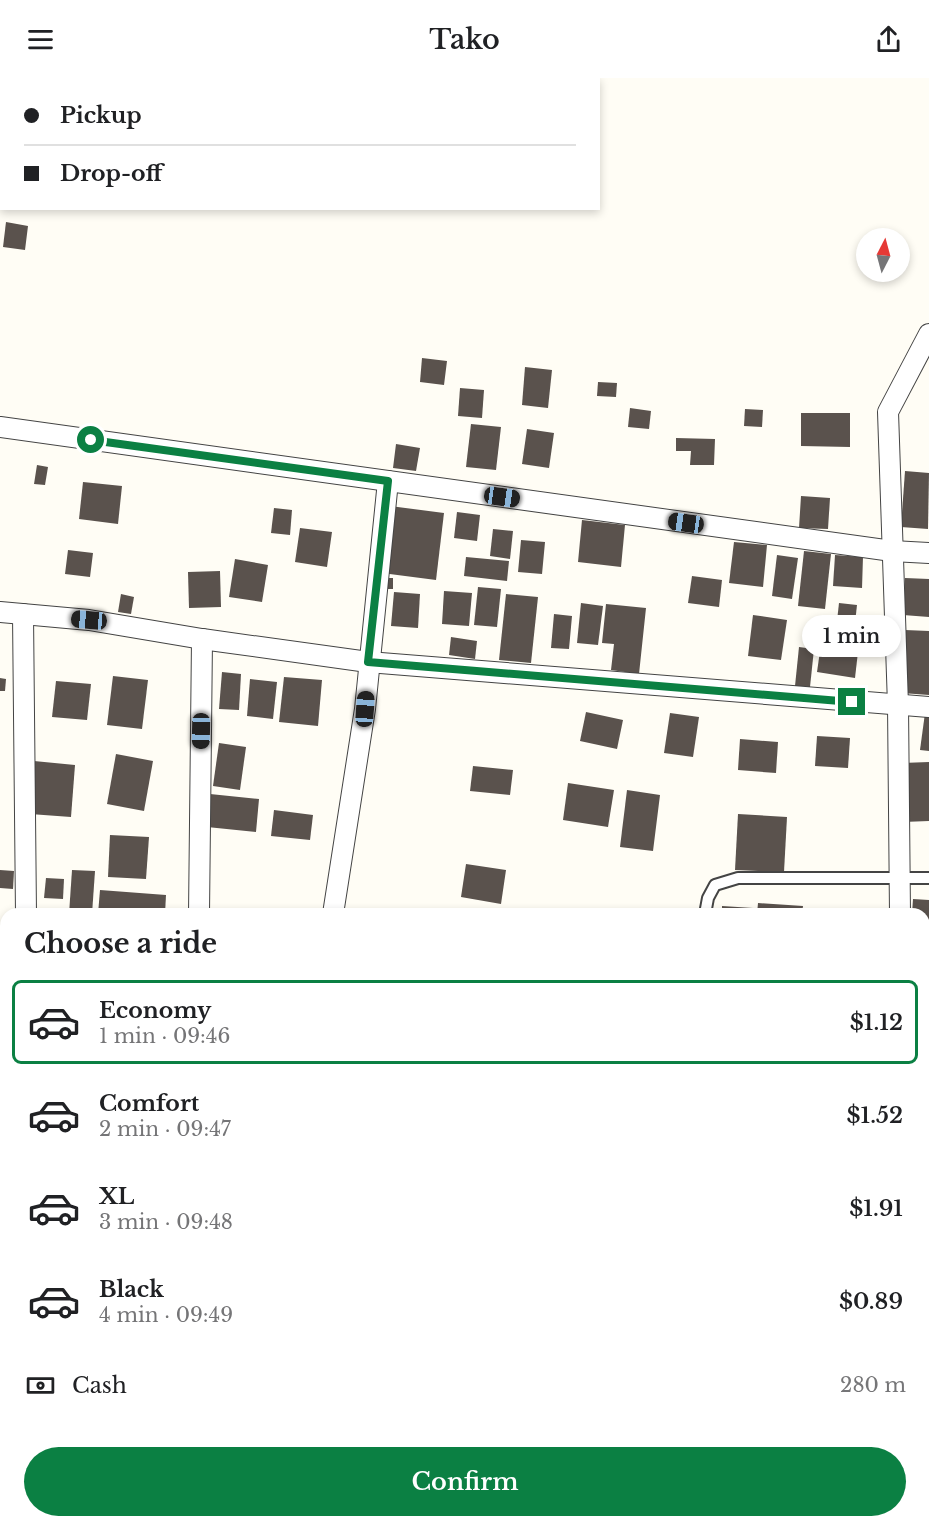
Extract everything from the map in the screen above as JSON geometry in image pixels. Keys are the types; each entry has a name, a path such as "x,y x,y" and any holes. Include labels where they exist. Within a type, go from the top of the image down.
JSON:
{"street":[{"path":"900,908 898,705 888,411 929,334"},
{"path":"0,427 892,551 929,553"},
{"path":"334,908 365,709 388,481"},
{"path":"0,612 89,620 202,639 368,662 929,707"},
{"path":"23,614 26,908"},
{"path":"199,908 202,639"}],"lane":[{"path":"706,908 708,898 715,885 738,878 929,878"}],"building":[{"path":"6,222 28,226 25,250 3,247"},
{"path":"422,358 447,361 444,385 420,382"},
{"path":"525,367 552,370 548,408 522,405"},
{"path":"598,382 617,383 616,397 597,396"},
{"path":"460,388 484,390 482,418 458,416"},
{"path":"630,408 651,411 649,429 628,427"},
{"path":"745,409 763,410 762,427 744,426"},
{"path":"801,413 850,413 850,447 801,446"},
{"path":"471,424 501,427 496,470 466,467"},
{"path":"527,429 554,433 549,468 522,464"},
{"path":"676,438 715,439 714,465 690,465 691,451 676,451"},
{"path":"396,444 420,448 416,471 393,468"},
{"path":"37,465 48,467 45,485 34,484"},
{"path":"905,471 929,473 928,529 901,527"},
{"path":"83,482 122,486 118,524 79,519"},
{"path":"801,496 830,498 828,529 799,528"},
{"path":"390,506 444,513 436,580 382,573"},
{"path":"274,508 292,510 290,535 271,533"},
{"path":"457,512 480,515 477,541 454,538"},
{"path":"582,520 625,525 621,567 578,562"},
{"path":"300,528 332,532 327,567 295,562"},
{"path":"493,529 513,531 510,559 490,556"},
{"path":"521,540 545,542 542,574 518,572"},
{"path":"734,542 767,545 763,587 729,583"},
{"path":"68,550 93,553 90,577 65,574"},
{"path":"804,551 831,554 825,609 798,606"},
{"path":"777,555 798,558 792,599 772,596"},
{"path":"835,555 863,557 862,588 833,586"},
{"path":"466,557 509,561 507,581 464,576"},
{"path":"235,559 268,565 262,602 229,597"},
{"path":"220,571 221,607 189,608 188,572"},
{"path":"692,576 722,580 719,607 688,603"},
{"path":"382,578 393,578 393,589 382,589"},
{"path":"905,578 929,579 929,617 903,615"},
{"path":"478,587 501,589 497,627 474,625"},
{"path":"444,591 472,593 469,626 442,624"},
{"path":"394,592 420,594 418,628 391,626"},
{"path":"121,594 134,597 131,614 118,612"},
{"path":"506,594 538,597 531,663 499,660"},
{"path":"581,603 603,606 598,645 577,643"},
{"path":"839,603 857,605 855,623 837,621"},
{"path":"606,604 646,608 639,674 611,670 614,644 602,643"},
{"path":"554,614 572,616 569,649 551,648"},
{"path":"753,615 787,620 781,660 748,656"},
{"path":"905,630 929,631 929,695 902,693"},
{"path":"451,637 477,641 475,659 449,655"},
{"path":"822,637 859,643 855,678 817,672"},
{"path":"799,647 814,649 810,687 795,686"},
{"path":"222,672 241,674 239,710 219,709"},
{"path":"113,676 148,680 142,729 107,725"},
{"path":"284,677 322,680 318,726 279,722"},
{"path":"0,678 6,679 5,691 0,691"},
{"path":"250,679 277,682 273,719 247,716"},
{"path":"56,681 91,684 87,720 52,717"},
{"path":"586,712 623,720 617,749 580,741"},
{"path":"670,713 699,717 693,757 664,753"},
{"path":"925,713 929,713 929,751 920,750"},
{"path":"817,736 850,738 848,768 815,766"},
{"path":"740,739 778,742 776,773 738,770"},
{"path":"219,743 246,747 240,790 213,786"},
{"path":"116,754 153,761 144,811 107,804"},
{"path":"34,761 75,765 71,817 30,814"},
{"path":"929,762 929,821 903,822 902,763"},
{"path":"473,766 513,770 510,795 470,791"},
{"path":"568,783 614,790 608,827 563,820"},
{"path":"627,790 660,795 653,851 620,847"},
{"path":"210,794 259,799 256,832 207,827"},
{"path":"274,810 313,815 310,840 271,836"},
{"path":"738,814 787,817 784,872 735,870"},
{"path":"110,835 149,837 146,879 108,877"},
{"path":"466,864 506,870 501,904 461,897"},
{"path":"0,870 14,871 13,889 0,888"},
{"path":"72,870 95,871 92,908 69,908"},
{"path":"46,878 64,879 63,899 44,898"},
{"path":"100,890 166,895 165,908 98,908"},
{"path":"913,899 929,900 929,908 912,908"},
{"path":"758,903 803,906 803,908 758,908"},
{"path":"722,906 753,908 722,908"}],"route":[{"path":"91,440 388,481 368,662 852,702"}]}
